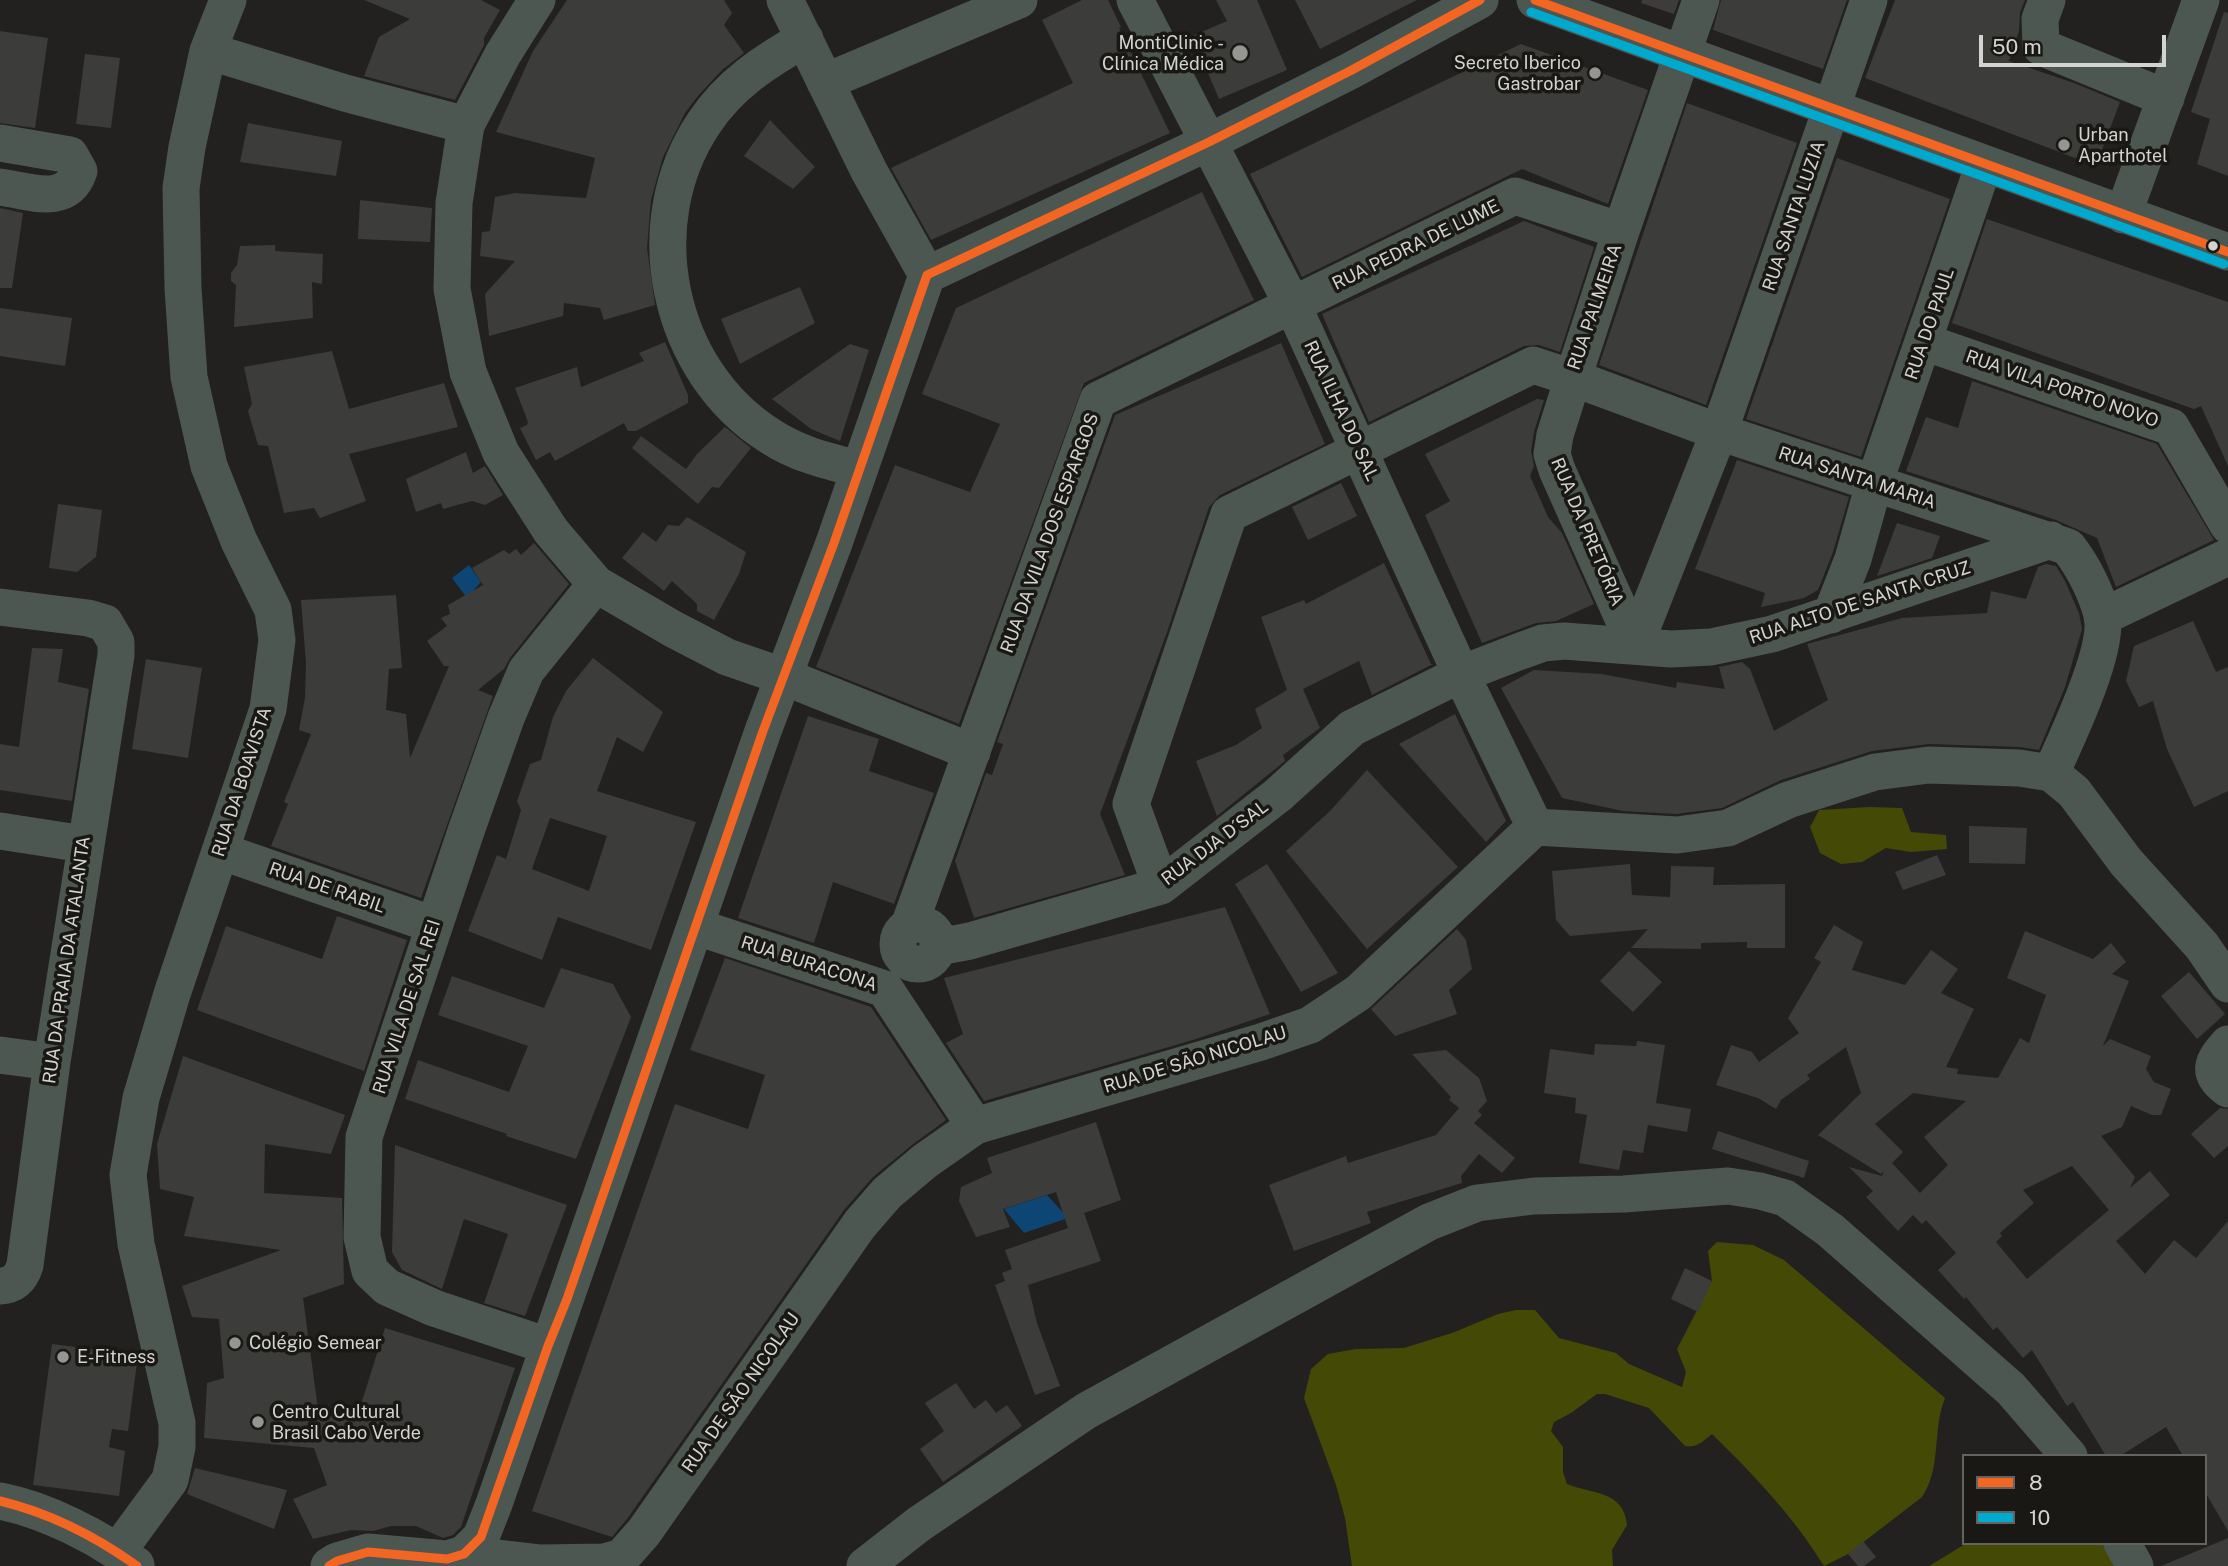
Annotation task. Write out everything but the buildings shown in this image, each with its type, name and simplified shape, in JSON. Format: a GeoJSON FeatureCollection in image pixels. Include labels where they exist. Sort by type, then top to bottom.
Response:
{"type":"FeatureCollection","features":[{"type":"Feature","properties":{"kind":"street","name":"RUA DA BOAVISTA"},"geometry":{"type":"LineString","coordinates":[[127,1559],[170,1480],[177,1447],[177,1423],[136,1244],[128,1175],[141,1098],[172,994],[268,709],[277,639],[273,610],[239,541],[209,466],[189,377],[183,288],[181,188],[208,51],[228,0]]}},
{"type":"Feature","properties":{"kind":"street"},"geometry":{"type":"LineString","coordinates":[[537,0],[503,54],[466,125],[454,203],[452,289],[468,372],[501,453],[551,531],[596,584],[727,657],[785,677],[972,752]]}},
{"type":"Feature","properties":{"kind":"street"},"geometry":{"type":"LineString","coordinates":[[785,0],[869,171],[927,275]]}},
{"type":"Feature","properties":{"kind":"street"},"geometry":{"type":"LineString","coordinates":[[825,82],[1019,0]]}},
{"type":"Feature","properties":{"kind":"street","name":"RUA ILHA DO SAL"},"geometry":{"type":"LineString","coordinates":[[1135,0],[1293,306],[1461,674],[1535,827]]}},
{"type":"Feature","properties":{"kind":"street"},"geometry":{"type":"LineString","coordinates":[[329,1566],[368,1552],[447,1559],[464,1554],[481,1537],[495,1504],[548,1346],[568,1299],[763,731],[785,677],[927,275],[1209,142],[1350,71],[1479,0]]}},
{"type":"Feature","properties":{"kind":"street"},"geometry":{"type":"LineString","coordinates":[[1535,0],[2228,252]]}},
{"type":"Feature","properties":{"kind":"street","name":"RUA PALMEIRA"},"geometry":{"type":"LineString","coordinates":[[1161,886],[1131,804],[1229,514],[1533,365],[1573,378],[1701,0]]}},
{"type":"Feature","properties":{"kind":"street","name":"RUA SANTA LUZIA"},"geometry":{"type":"LineString","coordinates":[[1635,645],[1719,432],[1870,0]]}},
{"type":"Feature","properties":{"kind":"street"},"geometry":{"type":"LineString","coordinates":[[2047,0],[2040,19],[2041,47],[2166,99]]}},
{"type":"Feature","properties":{"kind":"street"},"geometry":{"type":"LineString","coordinates":[[2123,215],[2201,0]]}},
{"type":"Feature","properties":{"kind":"street"},"geometry":{"type":"LineString","coordinates":[[805,40],[765,61],[731,89],[698,133],[683,163],[670,205],[667,249],[671,293],[685,335],[700,365],[734,408],[769,436],[808,456],[859,469]]}},
{"type":"Feature","properties":{"kind":"street"},"geometry":{"type":"LineString","coordinates":[[208,51],[345,93],[466,125]]}},
{"type":"Feature","properties":{"kind":"street"},"geometry":{"type":"LineString","coordinates":[[0,143],[70,155],[79,171],[75,182],[61,193],[0,187]]}},
{"type":"Feature","properties":{"kind":"street","name":"RUA DO PAUL"},"geometry":{"type":"LineString","coordinates":[[1831,615],[1853,559],[1874,484],[1984,164]]}},
{"type":"Feature","properties":{"kind":"street","name":"RUA PEDRA DE LUME"},"geometry":{"type":"LineString","coordinates":[[1293,306],[1515,196],[1621,231]]}},
{"type":"Feature","properties":{"kind":"street","name":"RUA DA VILA DOS ESPARGOS"},"geometry":{"type":"LineString","coordinates":[[885,989],[906,942],[1098,400],[1293,306]]}},
{"type":"Feature","properties":{"kind":"street","name":"RUA VILA PORTO NOVO"},"geometry":{"type":"LineString","coordinates":[[1924,342],[2171,427],[2228,525]]}},
{"type":"Feature","properties":{"kind":"street","name":"RUA SANTA MARIA"},"geometry":{"type":"LineString","coordinates":[[1573,378],[1719,432],[2068,547],[2081,563],[2102,617]]}},
{"type":"Feature","properties":{"kind":"street","name":"RUA DA PRETÓRIA"},"geometry":{"type":"LineString","coordinates":[[1573,378],[1555,435],[1552,454],[1635,645]]}},
{"type":"Feature","properties":{"kind":"street","name":"RUA ALTO DE SANTA CRUZ"},"geometry":{"type":"LineString","coordinates":[[1461,674],[1543,643],[1564,641],[1671,649],[1711,647],[1772,634],[2051,540]]}},
{"type":"Feature","properties":{"kind":"street"},"geometry":{"type":"LineString","coordinates":[[2051,774],[2098,657],[2102,617],[2228,557]]}},
{"type":"Feature","properties":{"kind":"street","name":"RUA VILA DE SAL REI"},"geometry":{"type":"LineString","coordinates":[[548,1346],[434,1308],[387,1287],[370,1271],[362,1237],[364,1137],[506,718],[526,671],[596,584]]}},
{"type":"Feature","properties":{"kind":"street","name":"RUA DA PRAIA DA ATALANTA"},"geometry":{"type":"LineString","coordinates":[[0,607],[88,618],[105,623],[116,642],[52,1062],[25,1265],[21,1276],[6,1285]]}},
{"type":"Feature","properties":{"kind":"street","name":"RUA DJA D´SAL"},"geometry":{"type":"LineString","coordinates":[[906,942],[915,964],[927,962],[938,947],[970,941],[1161,886],[1278,796],[1352,728],[1461,674]]}},
{"type":"Feature","properties":{"kind":"street"},"geometry":{"type":"LineString","coordinates":[[1535,827],[1677,835],[1728,828],[1788,800],[1875,772],[1929,765],[2019,768],[2051,774],[2074,792],[2126,862],[2202,946],[2228,984]]}},
{"type":"Feature","properties":{"kind":"street","name":"RUA DE SÃO NICOLAU"},"geometry":{"type":"LineString","coordinates":[[464,1554],[541,1563],[584,1563],[622,1557],[644,1532],[860,1224],[887,1193],[925,1161],[975,1126],[1261,1042],[1310,1024],[1357,993],[1535,827]]}},
{"type":"Feature","properties":{"kind":"street"},"geometry":{"type":"LineString","coordinates":[[0,831],[84,844]]}},
{"type":"Feature","properties":{"kind":"street","name":"RUA DE RABIL"},"geometry":{"type":"LineString","coordinates":[[220,851],[434,925]]}},
{"type":"Feature","properties":{"kind":"street","name":"RUA BURACONA"},"geometry":{"type":"LineString","coordinates":[[696,927],[885,989],[975,1126]]}},
{"type":"Feature","properties":{"kind":"street"},"geometry":{"type":"LineString","coordinates":[[2228,1044],[2216,1058],[2213,1072],[2216,1079],[2228,1089]]}},
{"type":"Feature","properties":{"kind":"street"},"geometry":{"type":"LineString","coordinates":[[0,1055],[52,1062]]}},
{"type":"Feature","properties":{"kind":"street"},"geometry":{"type":"LineString","coordinates":[[865,1566],[919,1524],[1086,1411],[1429,1222],[1477,1203],[1534,1196],[1624,1195],[1728,1186],[1785,1198],[1830,1230],[2011,1389],[2067,1454]]}},
{"type":"Feature","properties":{"kind":"street"},"geometry":{"type":"LineString","coordinates":[[0,1501],[22,1505],[47,1516],[127,1559]]}},
{"type":"Feature","properties":{"kind":"street"},"geometry":{"type":"LineString","coordinates":[[2123,1545],[2135,1566]]}},
{"type":"Feature","properties":{"kind":"shaded area"},"geometry":{"type":"Polygon","coordinates":[[[1902,808],[1911,832],[1946,835],[1947,849],[1911,852],[1886,848],[1862,862],[1841,864],[1820,853],[1810,827],[1819,810],[1902,808]]]}},
{"type":"Feature","properties":{"kind":"shaded area"},"geometry":{"type":"Polygon","coordinates":[[[1717,1242],[1753,1245],[1784,1260],[1945,1398],[1935,1461],[1922,1497],[1848,1554],[1824,1566],[1800,1530],[1772,1497],[1712,1434],[1697,1445],[1685,1446],[1649,1408],[1597,1394],[1554,1422],[1551,1431],[1563,1447],[1563,1472],[1567,1484],[1613,1499],[1625,1514],[1627,1525],[1612,1550],[1613,1566],[1352,1566],[1345,1518],[1336,1485],[1304,1398],[1311,1369],[1328,1354],[1356,1349],[1404,1348],[1452,1333],[1498,1314],[1535,1310],[1559,1338],[1616,1353],[1629,1364],[1682,1387],[1686,1372],[1677,1349],[1712,1281],[1708,1251],[1717,1242]]]}},
{"type":"Feature","properties":{"kind":"shaded area"},"geometry":{"type":"Polygon","coordinates":[[[1964,1545],[2109,1545],[2121,1566],[1929,1566],[1964,1545]]]}},
{"type":"Feature","properties":{"kind":"water"},"geometry":{"type":"Polygon","coordinates":[[[469,565],[481,582],[467,598],[452,578],[469,565]]]}},
{"type":"Feature","properties":{"kind":"water"},"geometry":{"type":"Polygon","coordinates":[[[1047,1195],[1068,1218],[1024,1233],[1004,1209],[1047,1195]]]}},
{"type":"Feature","properties":{"kind":"transit line","name":"8"},"geometry":{"type":"LineString","coordinates":[[329,1566],[368,1552],[447,1559],[464,1554],[481,1537],[567,1299],[763,731],[834,543],[927,275],[1209,142],[1350,71],[1480,0]]}},
{"type":"Feature","properties":{"kind":"transit line","name":"8"},"geometry":{"type":"LineString","coordinates":[[1535,0],[2228,252]]}},
{"type":"Feature","properties":{"kind":"transit line","name":"10"},"geometry":{"type":"LineString","coordinates":[[1531,12],[2224,264]]}},
{"type":"Feature","properties":{"kind":"transit line","name":"8"},"geometry":{"type":"LineString","coordinates":[[0,1501],[37,1512],[72,1527],[137,1566]]}},
{"type":"Feature","properties":{"kind":"place","name":"MontiClinic - Clínica Médica"},"geometry":{"type":"Point","coordinates":[1240,53]}},
{"type":"Feature","properties":{"kind":"place","name":"Secreto Iberico Gastrobar"},"geometry":{"type":"Point","coordinates":[1595,73]}},
{"type":"Feature","properties":{"kind":"place","name":"Urban Aparthotel"},"geometry":{"type":"Point","coordinates":[2064,145]}},
{"type":"Feature","properties":{"kind":"place","name":"Colégio Semear"},"geometry":{"type":"Point","coordinates":[235,1343]}},
{"type":"Feature","properties":{"kind":"place","name":"E-Fitness"},"geometry":{"type":"Point","coordinates":[63,1357]}},
{"type":"Feature","properties":{"kind":"place","name":"Centro Cultural Brasil Cabo Verde"},"geometry":{"type":"Point","coordinates":[258,1422]}}]}
